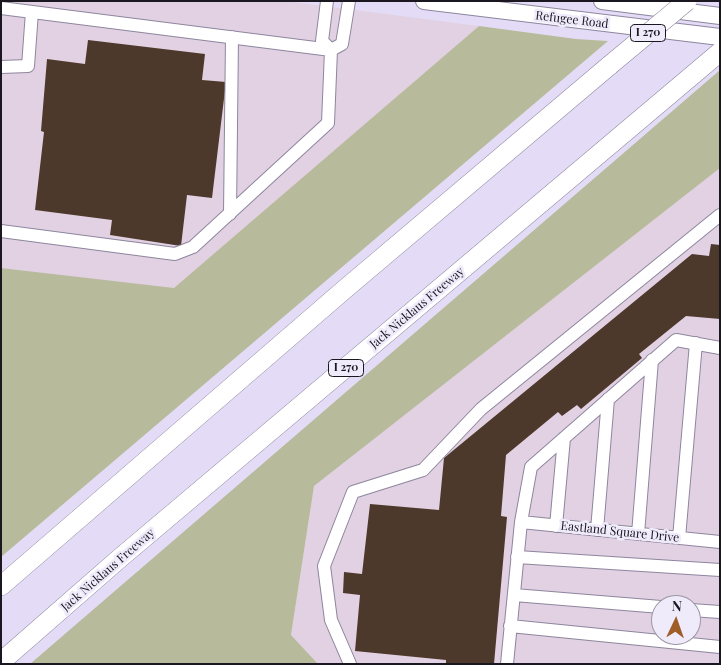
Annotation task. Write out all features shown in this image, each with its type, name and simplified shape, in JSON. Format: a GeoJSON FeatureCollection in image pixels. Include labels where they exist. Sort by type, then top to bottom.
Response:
{"type":"FeatureCollection","features":[{"type":"Feature","properties":{"kind":"highway","name":"I 270"},"geometry":{"type":"LineString","coordinates":[[1,586],[345,289],[687,1]]}},
{"type":"Feature","properties":{"kind":"highway","name":"Jack Nicklaus Freeway"},"geometry":{"type":"LineString","coordinates":[[1,662],[128,552],[720,52]]}},
{"type":"Feature","properties":{"kind":"main road","name":"Refugee Road"},"geometry":{"type":"LineString","coordinates":[[424,1],[720,38]]}},
{"type":"Feature","properties":{"kind":"main road","name":"Refugee Road"},"geometry":{"type":"LineString","coordinates":[[602,1],[720,16]]}},
{"type":"Feature","properties":{"kind":"street"},"geometry":{"type":"LineString","coordinates":[[1,231],[175,254],[193,248],[328,124],[332,50],[322,40],[327,1]]}},
{"type":"Feature","properties":{"kind":"street"},"geometry":{"type":"LineString","coordinates":[[1,8],[332,50],[342,44],[349,1]]}},
{"type":"Feature","properties":{"kind":"street"},"geometry":{"type":"LineString","coordinates":[[1,67],[28,66],[32,12]]}},
{"type":"Feature","properties":{"kind":"street"},"geometry":{"type":"LineString","coordinates":[[230,214],[232,37]]}},
{"type":"Feature","properties":{"kind":"street"},"geometry":{"type":"LineString","coordinates":[[350,664],[331,620],[324,566],[353,492],[423,470],[481,408],[720,215]]}},
{"type":"Feature","properties":{"kind":"street"},"geometry":{"type":"LineString","coordinates":[[507,664],[521,522],[531,467],[676,340],[720,348]]}},
{"type":"Feature","properties":{"kind":"street"},"geometry":{"type":"LineString","coordinates":[[679,538],[696,344]]}},
{"type":"Feature","properties":{"kind":"street"},"geometry":{"type":"LineString","coordinates":[[638,534],[652,360]]}},
{"type":"Feature","properties":{"kind":"street"},"geometry":{"type":"LineString","coordinates":[[597,530],[608,399]]}},
{"type":"Feature","properties":{"kind":"street"},"geometry":{"type":"LineString","coordinates":[[556,526],[564,438]]}},
{"type":"Feature","properties":{"kind":"street","name":"Eastland Square Drive"},"geometry":{"type":"LineString","coordinates":[[521,522],[679,538],[720,540]]}},
{"type":"Feature","properties":{"kind":"street"},"geometry":{"type":"LineString","coordinates":[[517,557],[720,570]]}},
{"type":"Feature","properties":{"kind":"street"},"geometry":{"type":"LineString","coordinates":[[514,595],[651,606]]}},
{"type":"Feature","properties":{"kind":"street"},"geometry":{"type":"LineString","coordinates":[[701,611],[720,612]]}},
{"type":"Feature","properties":{"kind":"street"},"geometry":{"type":"LineString","coordinates":[[510,626],[720,647]]}},
{"type":"Feature","properties":{"kind":"shaded area"},"geometry":{"type":"Polygon","coordinates":[[[1,1],[285,1],[479,26],[174,289],[1,268],[1,1]]]}},
{"type":"Feature","properties":{"kind":"shaded area"},"geometry":{"type":"Polygon","coordinates":[[[720,168],[720,664],[318,664],[291,635],[314,486],[720,168]]]}},
{"type":"Feature","properties":{"kind":"green space"},"geometry":{"type":"Polygon","coordinates":[[[479,26],[576,39],[608,41],[1,557],[1,268],[174,288],[479,26]]]}},
{"type":"Feature","properties":{"kind":"green space"},"geometry":{"type":"Polygon","coordinates":[[[720,70],[720,168],[314,486],[291,635],[318,664],[30,664],[720,70]]]}},
{"type":"Feature","properties":{"kind":"building"},"geometry":{"type":"Polygon","coordinates":[[[88,40],[205,54],[202,80],[226,82],[212,198],[187,195],[181,246],[110,235],[112,220],[35,210],[44,132],[41,131],[47,59],[85,64],[88,40]]]}},
{"type":"Feature","properties":{"kind":"building"},"geometry":{"type":"Polygon","coordinates":[[[711,244],[720,245],[720,319],[686,316],[639,354],[642,358],[581,409],[577,405],[562,416],[558,412],[506,455],[501,516],[507,517],[494,664],[446,664],[446,660],[355,651],[360,595],[343,593],[344,572],[362,574],[370,504],[439,510],[444,458],[692,254],[709,256],[711,244]]]}}]}
